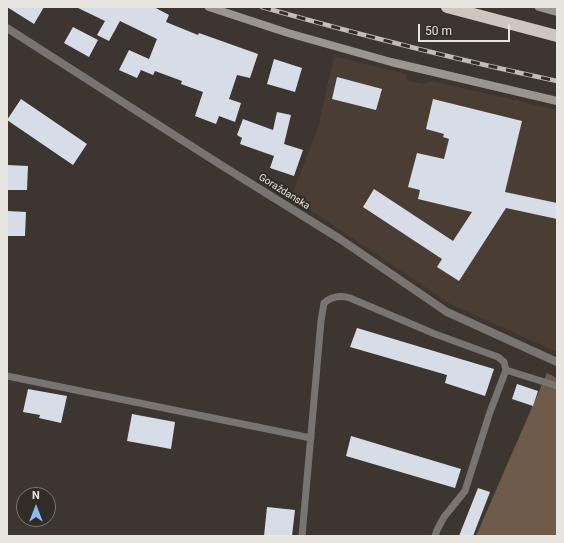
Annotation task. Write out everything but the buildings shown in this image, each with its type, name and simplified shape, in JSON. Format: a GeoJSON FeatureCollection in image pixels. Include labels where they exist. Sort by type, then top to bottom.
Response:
{"type":"FeatureCollection","features":[{"type":"Feature","properties":{"kind":"highway"},"geometry":{"type":"LineString","coordinates":[[447,7],[557,36]]}},
{"type":"Feature","properties":{"kind":"street"},"geometry":{"type":"LineString","coordinates":[[210,7],[288,33],[384,60],[557,100]]}},
{"type":"Feature","properties":{"kind":"street"},"geometry":{"type":"LineString","coordinates":[[539,7],[557,12]]}},
{"type":"Feature","properties":{"kind":"street","name":"Goraždanska"},"geometry":{"type":"LineString","coordinates":[[7,28],[220,165],[340,238],[447,312],[557,362]]}},
{"type":"Feature","properties":{"kind":"lane"},"geometry":{"type":"LineString","coordinates":[[302,536],[324,303],[329,299],[342,296],[435,334],[498,357],[504,362],[506,370],[490,412],[465,491],[444,517],[436,530],[435,536]]}},
{"type":"Feature","properties":{"kind":"lane"},"geometry":{"type":"LineString","coordinates":[[506,370],[557,386]]}},
{"type":"Feature","properties":{"kind":"lane"},"geometry":{"type":"LineString","coordinates":[[7,376],[311,438]]}},
{"type":"Feature","properties":{"kind":"shaded area"},"geometry":{"type":"Polygon","coordinates":[[[334,56],[405,74],[408,81],[424,84],[432,81],[557,110],[557,352],[450,304],[291,197],[318,128],[334,56]]]}},
{"type":"Feature","properties":{"kind":"shaded area"},"geometry":{"type":"Polygon","coordinates":[[[547,373],[557,378],[557,536],[476,536],[547,373]]]}},
{"type":"Feature","properties":{"kind":"railway"},"geometry":{"type":"LineString","coordinates":[[262,7],[409,47],[557,81]]}}]}
